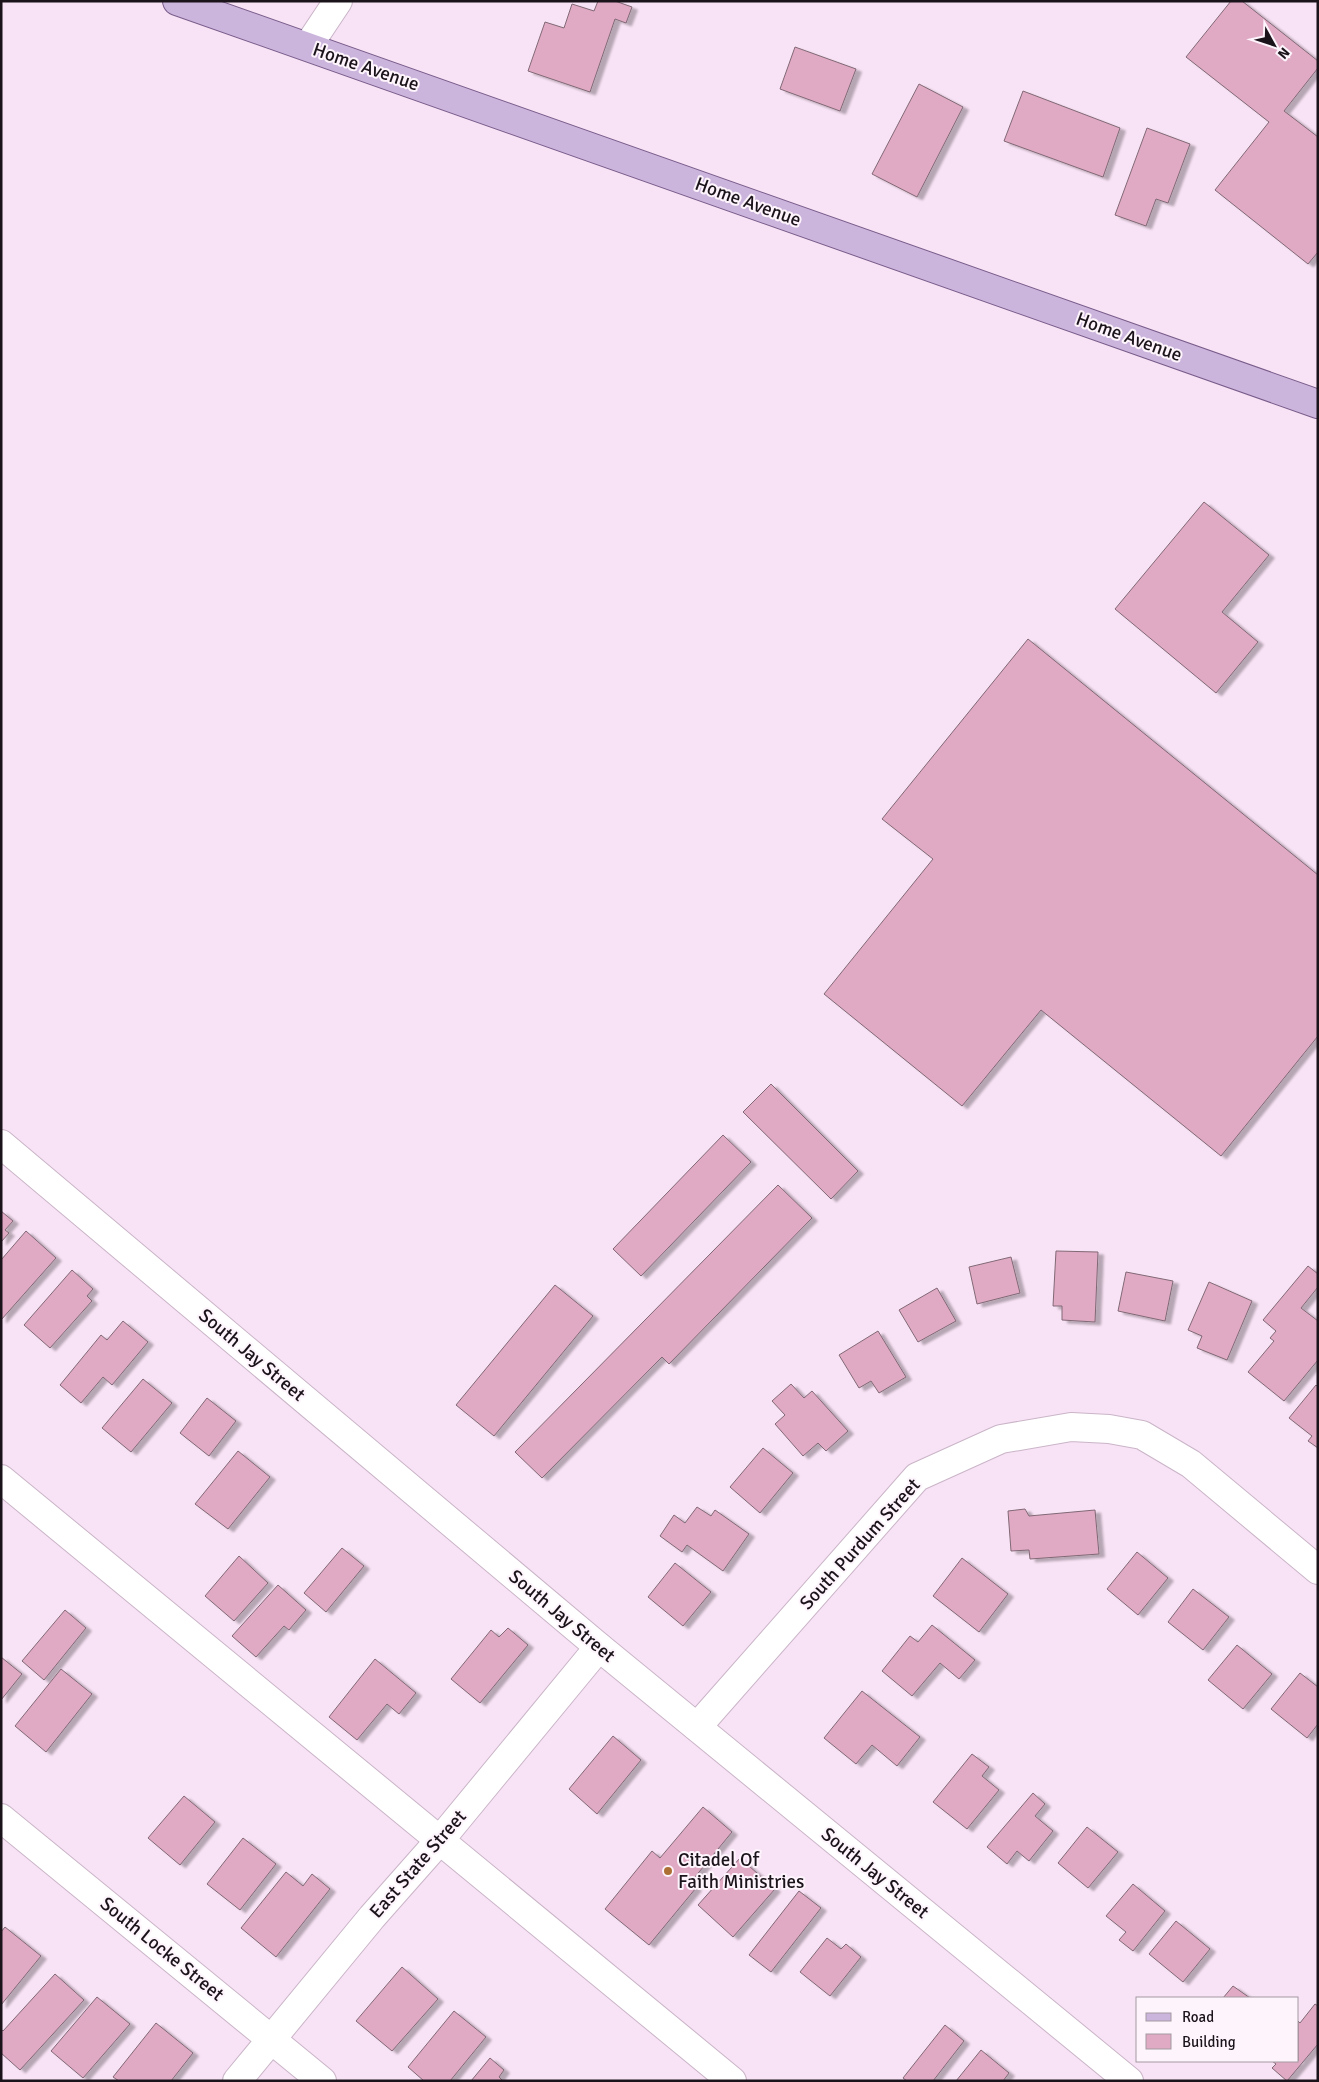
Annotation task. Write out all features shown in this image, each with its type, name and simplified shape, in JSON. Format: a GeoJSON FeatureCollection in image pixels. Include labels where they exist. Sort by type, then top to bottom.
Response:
{"type":"FeatureCollection","features":[{"type":"Feature","properties":{"kind":"main road","name":"Home Avenue"},"geometry":{"type":"LineString","coordinates":[[177,1],[1318,404]]}},
{"type":"Feature","properties":{"kind":"street"},"geometry":{"type":"LineString","coordinates":[[308,46],[338,1]]}},
{"type":"Feature","properties":{"kind":"street","name":"South Jay Street"},"geometry":{"type":"LineString","coordinates":[[1,1144],[599,1647],[1129,2081]]}},
{"type":"Feature","properties":{"kind":"street","name":"South Purdum Street"},"geometry":{"type":"LineString","coordinates":[[698,1727],[917,1477],[1001,1439],[1071,1427],[1109,1429],[1142,1435],[1191,1464],[1318,1570]]}},
{"type":"Feature","properties":{"kind":"street"},"geometry":{"type":"LineString","coordinates":[[1,1479],[732,2081]]}},
{"type":"Feature","properties":{"kind":"street","name":"East State Street"},"geometry":{"type":"LineString","coordinates":[[237,2081],[366,1925],[440,1840],[599,1647]]}},
{"type":"Feature","properties":{"kind":"street","name":"South Locke Street"},"geometry":{"type":"LineString","coordinates":[[1,1818],[322,2081]]}},
{"type":"Feature","properties":{"kind":"building"},"geometry":{"type":"Polygon","coordinates":[[[598,1],[615,1],[632,7],[626,23],[615,19],[590,92],[528,71],[545,22],[564,28],[572,4],[594,11],[598,1]]]}},
{"type":"Feature","properties":{"kind":"building"},"geometry":{"type":"Polygon","coordinates":[[[1231,1],[1242,1],[1318,61],[1318,68],[1284,111],[1318,137],[1318,252],[1308,264],[1215,190],[1269,122],[1186,57],[1231,1]]]}},
{"type":"Feature","properties":{"kind":"building"},"geometry":{"type":"Polygon","coordinates":[[[795,47],[856,69],[840,111],[780,89],[795,47]]]}},
{"type":"Feature","properties":{"kind":"building"},"geometry":{"type":"Polygon","coordinates":[[[919,84],[963,107],[917,197],[872,174],[919,84]]]}},
{"type":"Feature","properties":{"kind":"building"},"geometry":{"type":"Polygon","coordinates":[[[1023,91],[1120,128],[1103,177],[1004,141],[1023,91]]]}},
{"type":"Feature","properties":{"kind":"building"},"geometry":{"type":"Polygon","coordinates":[[[1147,128],[1190,144],[1168,203],[1156,199],[1146,226],[1115,215],[1147,128]]]}},
{"type":"Feature","properties":{"kind":"building"},"geometry":{"type":"Polygon","coordinates":[[[1204,502],[1269,555],[1222,612],[1258,642],[1216,693],[1115,609],[1204,502]]]}},
{"type":"Feature","properties":{"kind":"building"},"geometry":{"type":"Polygon","coordinates":[[[1028,639],[1318,875],[1318,1036],[1221,1156],[1041,1010],[962,1106],[824,994],[933,859],[882,819],[1028,639]]]}},
{"type":"Feature","properties":{"kind":"building"},"geometry":{"type":"Polygon","coordinates":[[[771,1084],[858,1171],[831,1199],[743,1112],[771,1084]]]}},
{"type":"Feature","properties":{"kind":"building"},"geometry":{"type":"Polygon","coordinates":[[[723,1135],[751,1162],[641,1276],[613,1249],[723,1135]]]}},
{"type":"Feature","properties":{"kind":"building"},"geometry":{"type":"Polygon","coordinates":[[[778,1185],[812,1218],[669,1364],[662,1357],[542,1478],[515,1452],[778,1185]]]}},
{"type":"Feature","properties":{"kind":"building"},"geometry":{"type":"Polygon","coordinates":[[[1,1211],[13,1221],[5,1230],[9,1233],[1,1242],[1,1211]]]}},
{"type":"Feature","properties":{"kind":"building"},"geometry":{"type":"Polygon","coordinates":[[[26,1231],[56,1258],[1,1320],[1,1260],[26,1231]]]}},
{"type":"Feature","properties":{"kind":"building"},"geometry":{"type":"Polygon","coordinates":[[[1056,1251],[1098,1252],[1095,1322],[1062,1320],[1062,1306],[1053,1306],[1056,1251]]]}},
{"type":"Feature","properties":{"kind":"building"},"geometry":{"type":"Polygon","coordinates":[[[1011,1257],[1020,1293],[977,1304],[969,1267],[1011,1257]]]}},
{"type":"Feature","properties":{"kind":"building"},"geometry":{"type":"Polygon","coordinates":[[[1308,1266],[1318,1274],[1318,1287],[1301,1308],[1318,1321],[1318,1360],[1284,1401],[1248,1372],[1274,1341],[1270,1338],[1276,1331],[1263,1320],[1308,1266]]]}},
{"type":"Feature","properties":{"kind":"building"},"geometry":{"type":"Polygon","coordinates":[[[72,1270],[93,1289],[87,1296],[92,1301],[50,1348],[24,1325],[72,1270]]]}},
{"type":"Feature","properties":{"kind":"building"},"geometry":{"type":"Polygon","coordinates":[[[1126,1272],[1173,1281],[1165,1321],[1118,1311],[1126,1272]]]}},
{"type":"Feature","properties":{"kind":"building"},"geometry":{"type":"Polygon","coordinates":[[[1209,1282],[1252,1301],[1227,1360],[1197,1348],[1202,1336],[1188,1330],[1209,1282]]]}},
{"type":"Feature","properties":{"kind":"building"},"geometry":{"type":"Polygon","coordinates":[[[555,1285],[593,1316],[494,1436],[456,1405],[555,1285]]]}},
{"type":"Feature","properties":{"kind":"building"},"geometry":{"type":"Polygon","coordinates":[[[937,1288],[956,1321],[918,1342],[899,1310],[937,1288]]]}},
{"type":"Feature","properties":{"kind":"building"},"geometry":{"type":"Polygon","coordinates":[[[123,1321],[148,1342],[112,1385],[103,1377],[81,1403],[60,1385],[101,1335],[107,1340],[123,1321]]]}},
{"type":"Feature","properties":{"kind":"building"},"geometry":{"type":"Polygon","coordinates":[[[878,1331],[906,1377],[879,1393],[871,1381],[859,1388],[839,1355],[878,1331]]]}},
{"type":"Feature","properties":{"kind":"building"},"geometry":{"type":"Polygon","coordinates":[[[143,1379],[172,1403],[131,1452],[102,1428],[143,1379]]]}},
{"type":"Feature","properties":{"kind":"building"},"geometry":{"type":"Polygon","coordinates":[[[791,1384],[804,1398],[812,1391],[848,1431],[826,1451],[818,1443],[803,1456],[775,1424],[785,1415],[772,1401],[791,1384]]]}},
{"type":"Feature","properties":{"kind":"building"},"geometry":{"type":"Polygon","coordinates":[[[1316,1385],[1318,1387],[1318,1448],[1308,1441],[1312,1436],[1289,1418],[1316,1385]]]}},
{"type":"Feature","properties":{"kind":"building"},"geometry":{"type":"Polygon","coordinates":[[[207,1398],[236,1421],[209,1456],[180,1433],[207,1398]]]}},
{"type":"Feature","properties":{"kind":"building"},"geometry":{"type":"Polygon","coordinates":[[[763,1448],[793,1473],[760,1513],[730,1487],[763,1448]]]}},
{"type":"Feature","properties":{"kind":"building"},"geometry":{"type":"Polygon","coordinates":[[[238,1451],[270,1477],[228,1529],[195,1504],[238,1451]]]}},
{"type":"Feature","properties":{"kind":"building"},"geometry":{"type":"Polygon","coordinates":[[[697,1507],[711,1516],[715,1510],[749,1534],[723,1571],[687,1545],[682,1552],[660,1536],[674,1515],[685,1523],[697,1507]]]}},
{"type":"Feature","properties":{"kind":"building"},"geometry":{"type":"Polygon","coordinates":[[[1025,1509],[1029,1516],[1095,1510],[1099,1554],[1030,1559],[1029,1550],[1011,1551],[1008,1511],[1025,1509]]]}},
{"type":"Feature","properties":{"kind":"building"},"geometry":{"type":"Polygon","coordinates":[[[342,1548],[364,1566],[326,1612],[304,1593],[342,1548]]]}},
{"type":"Feature","properties":{"kind":"building"},"geometry":{"type":"Polygon","coordinates":[[[1137,1552],[1168,1578],[1138,1615],[1107,1589],[1137,1552]]]}},
{"type":"Feature","properties":{"kind":"building"},"geometry":{"type":"Polygon","coordinates":[[[239,1556],[268,1583],[234,1621],[205,1596],[239,1556]]]}},
{"type":"Feature","properties":{"kind":"building"},"geometry":{"type":"Polygon","coordinates":[[[962,1558],[1008,1594],[979,1632],[933,1596],[962,1558]]]}},
{"type":"Feature","properties":{"kind":"building"},"geometry":{"type":"Polygon","coordinates":[[[675,1563],[711,1592],[683,1626],[648,1597],[675,1563]]]}},
{"type":"Feature","properties":{"kind":"building"},"geometry":{"type":"Polygon","coordinates":[[[278,1585],[306,1610],[289,1630],[284,1626],[256,1657],[232,1636],[278,1585]]]}},
{"type":"Feature","properties":{"kind":"building"},"geometry":{"type":"Polygon","coordinates":[[[1193,1589],[1229,1617],[1203,1650],[1168,1622],[1193,1589]]]}},
{"type":"Feature","properties":{"kind":"building"},"geometry":{"type":"Polygon","coordinates":[[[65,1610],[86,1628],[44,1680],[22,1661],[65,1610]]]}},
{"type":"Feature","properties":{"kind":"building"},"geometry":{"type":"Polygon","coordinates":[[[932,1625],[975,1660],[959,1679],[940,1663],[912,1696],[882,1671],[910,1636],[918,1642],[932,1625]]]}},
{"type":"Feature","properties":{"kind":"building"},"geometry":{"type":"Polygon","coordinates":[[[508,1628],[528,1645],[480,1703],[451,1679],[491,1630],[499,1637],[508,1628]]]}},
{"type":"Feature","properties":{"kind":"building"},"geometry":{"type":"Polygon","coordinates":[[[1237,1645],[1272,1674],[1243,1709],[1208,1680],[1237,1645]]]}},
{"type":"Feature","properties":{"kind":"building"},"geometry":{"type":"Polygon","coordinates":[[[1,1657],[22,1674],[1,1700],[1,1657]]]}},
{"type":"Feature","properties":{"kind":"building"},"geometry":{"type":"Polygon","coordinates":[[[375,1659],[416,1693],[399,1714],[387,1704],[357,1740],[329,1717],[375,1659]]]}},
{"type":"Feature","properties":{"kind":"building"},"geometry":{"type":"Polygon","coordinates":[[[61,1669],[92,1694],[46,1752],[15,1726],[61,1669]]]}},
{"type":"Feature","properties":{"kind":"building"},"geometry":{"type":"Polygon","coordinates":[[[1300,1673],[1318,1687],[1318,1724],[1307,1738],[1271,1709],[1300,1673]]]}},
{"type":"Feature","properties":{"kind":"building"},"geometry":{"type":"Polygon","coordinates":[[[862,1691],[920,1737],[897,1766],[872,1745],[856,1764],[824,1738],[862,1691]]]}},
{"type":"Feature","properties":{"kind":"building"},"geometry":{"type":"Polygon","coordinates":[[[613,1736],[641,1760],[597,1814],[569,1789],[613,1736]]]}},
{"type":"Feature","properties":{"kind":"building"},"geometry":{"type":"Polygon","coordinates":[[[972,1754],[989,1767],[982,1776],[999,1790],[967,1829],[933,1802],[972,1754]]]}},
{"type":"Feature","properties":{"kind":"building"},"geometry":{"type":"Polygon","coordinates":[[[1033,1793],[1045,1804],[1035,1816],[1053,1831],[1029,1861],[1017,1851],[1007,1864],[987,1847],[1033,1793]]]}},
{"type":"Feature","properties":{"kind":"building"},"geometry":{"type":"Polygon","coordinates":[[[184,1796],[215,1822],[180,1865],[148,1838],[184,1796]]]}},
{"type":"Feature","properties":{"kind":"building","name":"Citadel Of Faith Ministries"},"geometry":{"type":"Polygon","coordinates":[[[703,1807],[732,1832],[690,1883],[696,1888],[649,1945],[605,1909],[652,1851],[660,1858],[703,1807]]]}},
{"type":"Feature","properties":{"kind":"building"},"geometry":{"type":"Polygon","coordinates":[[[1087,1827],[1118,1852],[1088,1888],[1058,1863],[1087,1827]]]}},
{"type":"Feature","properties":{"kind":"building"},"geometry":{"type":"Polygon","coordinates":[[[243,1838],[276,1864],[240,1910],[207,1884],[243,1838]]]}},
{"type":"Feature","properties":{"kind":"building"},"geometry":{"type":"Polygon","coordinates":[[[740,1858],[775,1889],[733,1937],[698,1905],[740,1858]]]}},
{"type":"Feature","properties":{"kind":"building"},"geometry":{"type":"Polygon","coordinates":[[[286,1872],[303,1886],[312,1874],[330,1889],[276,1957],[241,1928],[286,1872]]]}},
{"type":"Feature","properties":{"kind":"building"},"geometry":{"type":"Polygon","coordinates":[[[1133,1884],[1165,1911],[1133,1951],[1119,1940],[1126,1932],[1106,1916],[1133,1884]]]}},
{"type":"Feature","properties":{"kind":"building"},"geometry":{"type":"Polygon","coordinates":[[[799,1891],[821,1908],[771,1972],[749,1955],[799,1891]]]}},
{"type":"Feature","properties":{"kind":"building"},"geometry":{"type":"Polygon","coordinates":[[[1176,1921],[1210,1949],[1183,1982],[1149,1954],[1176,1921]]]}},
{"type":"Feature","properties":{"kind":"building"},"geometry":{"type":"Polygon","coordinates":[[[5,1927],[41,1956],[1,2005],[1,1932],[5,1927]]]}},
{"type":"Feature","properties":{"kind":"building"},"geometry":{"type":"Polygon","coordinates":[[[827,1938],[841,1949],[846,1944],[861,1957],[830,1996],[800,1972],[827,1938]]]}},
{"type":"Feature","properties":{"kind":"building"},"geometry":{"type":"Polygon","coordinates":[[[402,1967],[438,1999],[392,2051],[356,2021],[402,1967]]]}},
{"type":"Feature","properties":{"kind":"building"},"geometry":{"type":"Polygon","coordinates":[[[55,1974],[84,2000],[20,2070],[1,2053],[1,2029],[3,2031],[55,1974]]]}},
{"type":"Feature","properties":{"kind":"building"},"geometry":{"type":"Polygon","coordinates":[[[1233,1986],[1249,1997],[1224,1997],[1233,1986]]]}},
{"type":"Feature","properties":{"kind":"building"},"geometry":{"type":"Polygon","coordinates":[[[97,1997],[130,2024],[83,2078],[51,2051],[97,1997]]]}},
{"type":"Feature","properties":{"kind":"building"},"geometry":{"type":"Polygon","coordinates":[[[1315,2004],[1318,2006],[1318,2044],[1287,2081],[1272,2068],[1276,2064],[1273,2062],[1299,2062],[1300,2023],[1315,2004]]]}},
{"type":"Feature","properties":{"kind":"building"},"geometry":{"type":"Polygon","coordinates":[[[454,2011],[486,2037],[450,2081],[424,2081],[408,2067],[454,2011]]]}},
{"type":"Feature","properties":{"kind":"building"},"geometry":{"type":"Polygon","coordinates":[[[156,2023],[193,2053],[171,2081],[119,2081],[113,2077],[156,2023]]]}},
{"type":"Feature","properties":{"kind":"building"},"geometry":{"type":"Polygon","coordinates":[[[945,2025],[964,2041],[933,2081],[907,2081],[903,2078],[945,2025]]]}},
{"type":"Feature","properties":{"kind":"building"},"geometry":{"type":"Polygon","coordinates":[[[981,2050],[1009,2073],[1003,2081],[956,2081],[981,2050]]]}},
{"type":"Feature","properties":{"kind":"building"},"geometry":{"type":"Polygon","coordinates":[[[490,2058],[504,2070],[499,2077],[503,2081],[471,2081],[490,2058]]]}},
{"type":"Feature","properties":{"kind":"place","name":"Citadel Of Faith Ministries"},"geometry":{"type":"Point","coordinates":[668,1871]}}]}
